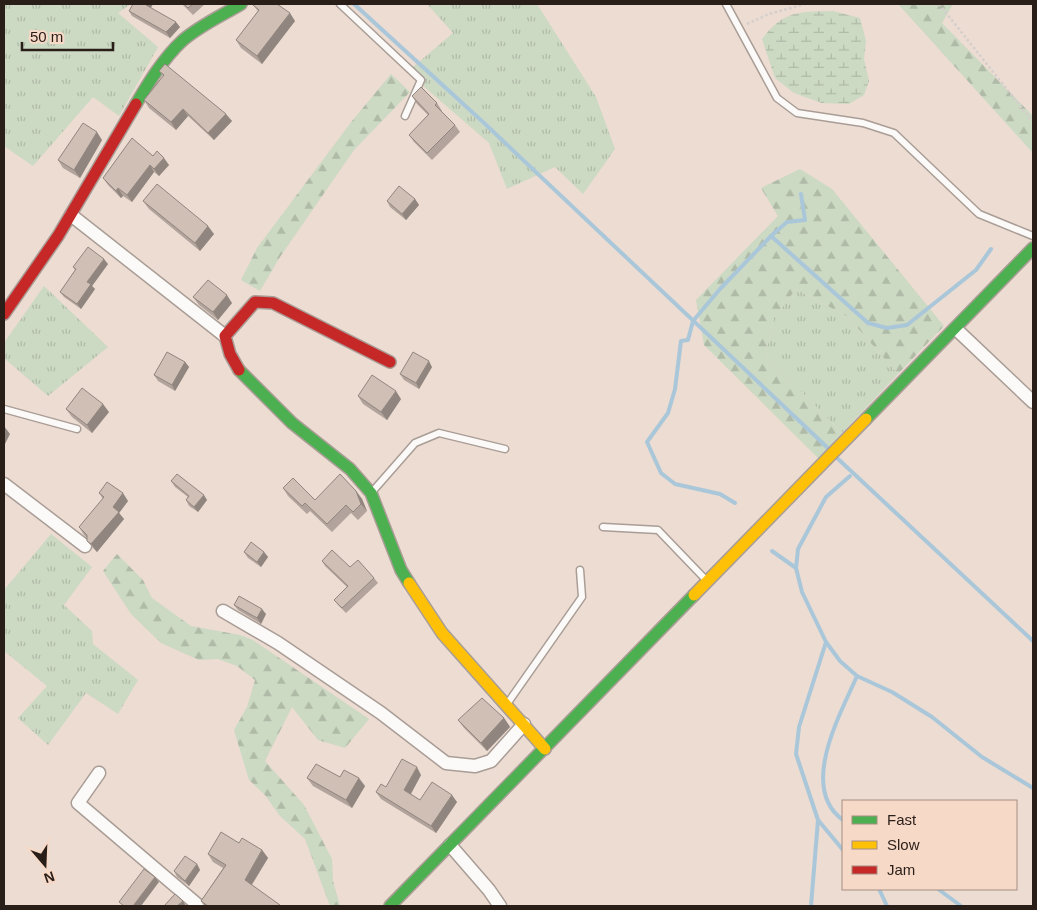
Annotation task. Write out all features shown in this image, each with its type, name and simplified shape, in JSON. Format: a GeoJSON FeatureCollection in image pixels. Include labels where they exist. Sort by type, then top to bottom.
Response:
{"type":"FeatureCollection","features":[{"type":"Feature","properties":{"kind":"street"},"geometry":{"type":"LineString","coordinates":[[4,314],[72,215],[149,82],[176,47],[192,34],[241,4]]}},
{"type":"Feature","properties":{"kind":"street"},"geometry":{"type":"LineString","coordinates":[[72,215],[225,336],[233,360],[252,386],[292,424],[350,469],[371,492],[401,570],[442,633],[545,748]]}},
{"type":"Feature","properties":{"kind":"street"},"geometry":{"type":"LineString","coordinates":[[390,906],[956,329],[1033,248]]}},
{"type":"Feature","properties":{"kind":"street"},"geometry":{"type":"LineString","coordinates":[[225,336],[255,302],[273,303],[390,362]]}},
{"type":"Feature","properties":{"kind":"street"},"geometry":{"type":"LineString","coordinates":[[956,329],[1033,402]]}},
{"type":"Feature","properties":{"kind":"street"},"geometry":{"type":"LineString","coordinates":[[4,484],[85,546]]}},
{"type":"Feature","properties":{"kind":"street"},"geometry":{"type":"LineString","coordinates":[[223,610],[278,644],[381,713],[446,762],[475,766],[491,761],[524,724]]}},
{"type":"Feature","properties":{"kind":"street"},"geometry":{"type":"LineString","coordinates":[[98,773],[78,803],[199,906]]}},
{"type":"Feature","properties":{"kind":"street"},"geometry":{"type":"LineString","coordinates":[[450,845],[489,890],[500,906]]}},
{"type":"Feature","properties":{"kind":"lane"},"geometry":{"type":"LineString","coordinates":[[340,4],[421,80],[405,116]]}},
{"type":"Feature","properties":{"kind":"lane"},"geometry":{"type":"LineString","coordinates":[[726,4],[776,98],[798,113],[863,123],[894,133],[979,214],[1033,236]]}},
{"type":"Feature","properties":{"kind":"lane"},"geometry":{"type":"LineString","coordinates":[[4,408],[77,429]]}},
{"type":"Feature","properties":{"kind":"lane"},"geometry":{"type":"LineString","coordinates":[[371,492],[415,443],[439,434],[504,449]]}},
{"type":"Feature","properties":{"kind":"lane"},"geometry":{"type":"LineString","coordinates":[[603,527],[658,530],[708,582]]}},
{"type":"Feature","properties":{"kind":"lane"},"geometry":{"type":"LineString","coordinates":[[506,705],[582,597],[580,570]]}},
{"type":"Feature","properties":{"kind":"path"},"geometry":{"type":"LineString","coordinates":[[739,28],[769,14],[805,4]]}},
{"type":"Feature","properties":{"kind":"path"},"geometry":{"type":"LineString","coordinates":[[939,4],[1033,122]]}},
{"type":"Feature","properties":{"kind":"green space"},"geometry":{"type":"Polygon","coordinates":[[[4,4],[131,4],[118,13],[158,47],[119,116],[93,97],[33,166],[4,146],[4,4]]]}},
{"type":"Feature","properties":{"kind":"green space"},"geometry":{"type":"Polygon","coordinates":[[[427,4],[537,4],[596,97],[615,149],[583,194],[555,167],[507,189],[489,143],[407,72],[453,33],[427,4]]]}},
{"type":"Feature","properties":{"kind":"green space"},"geometry":{"type":"Polygon","coordinates":[[[898,4],[953,4],[942,23],[1033,116],[1033,153],[898,4]]]}},
{"type":"Feature","properties":{"kind":"green space"},"geometry":{"type":"Polygon","coordinates":[[[833,11],[860,18],[866,41],[864,59],[869,81],[864,95],[849,104],[822,103],[794,93],[775,78],[762,39],[778,23],[793,14],[833,11]]]}},
{"type":"Feature","properties":{"kind":"green space"},"geometry":{"type":"Polygon","coordinates":[[[391,74],[410,92],[354,150],[280,257],[260,291],[241,280],[257,248],[352,121],[391,74]]]}},
{"type":"Feature","properties":{"kind":"green space"},"geometry":{"type":"Polygon","coordinates":[[[800,169],[832,189],[944,326],[898,374],[848,317],[796,289],[774,318],[765,355],[842,433],[819,459],[704,345],[696,300],[778,216],[761,188],[800,169]]]}},
{"type":"Feature","properties":{"kind":"green space"},"geometry":{"type":"Polygon","coordinates":[[[44,286],[108,347],[48,396],[4,358],[4,343],[44,286]]]}},
{"type":"Feature","properties":{"kind":"green space"},"geometry":{"type":"Polygon","coordinates":[[[796,289],[848,317],[898,374],[842,433],[765,355],[774,318],[796,289]]]}},
{"type":"Feature","properties":{"kind":"green space"},"geometry":{"type":"Polygon","coordinates":[[[51,534],[92,567],[64,605],[92,631],[93,644],[138,680],[118,714],[86,693],[48,745],[18,718],[47,686],[4,651],[4,590],[51,534]]]}},
{"type":"Feature","properties":{"kind":"green space"},"geometry":{"type":"Polygon","coordinates":[[[117,554],[143,580],[152,598],[191,626],[240,635],[253,640],[369,719],[345,748],[318,740],[292,707],[265,761],[304,805],[332,859],[333,881],[340,906],[330,906],[305,839],[279,815],[265,795],[249,780],[234,730],[247,707],[255,680],[237,666],[218,659],[199,660],[161,643],[131,614],[103,571],[117,554]]]}},
{"type":"Feature","properties":{"kind":"building"},"geometry":{"type":"Polygon","coordinates":[[[133,4],[146,4],[176,22],[166,32],[129,11],[133,4]]]}},
{"type":"Feature","properties":{"kind":"building"},"geometry":{"type":"Polygon","coordinates":[[[184,4],[193,4],[188,8],[184,4]]]}},
{"type":"Feature","properties":{"kind":"building"},"geometry":{"type":"Polygon","coordinates":[[[254,4],[277,4],[290,13],[257,56],[236,40],[259,10],[254,4]]]}},
{"type":"Feature","properties":{"kind":"building"},"geometry":{"type":"Polygon","coordinates":[[[165,64],[226,114],[208,133],[183,109],[171,122],[144,100],[164,75],[159,71],[165,64]]]}},
{"type":"Feature","properties":{"kind":"building"},"geometry":{"type":"Polygon","coordinates":[[[421,87],[437,103],[435,105],[455,125],[427,153],[409,135],[429,114],[412,96],[421,87]]]}},
{"type":"Feature","properties":{"kind":"building"},"geometry":{"type":"Polygon","coordinates":[[[83,123],[97,132],[74,170],[58,160],[83,123]]]}},
{"type":"Feature","properties":{"kind":"building"},"geometry":{"type":"Polygon","coordinates":[[[132,138],[153,156],[157,151],[164,158],[154,169],[150,165],[127,195],[118,188],[116,191],[103,178],[132,138]]]}},
{"type":"Feature","properties":{"kind":"building"},"geometry":{"type":"Polygon","coordinates":[[[157,184],[208,226],[195,243],[143,201],[157,184]]]}},
{"type":"Feature","properties":{"kind":"building"},"geometry":{"type":"Polygon","coordinates":[[[399,186],[415,199],[402,214],[387,201],[399,186]]]}},
{"type":"Feature","properties":{"kind":"building"},"geometry":{"type":"Polygon","coordinates":[[[88,247],[104,259],[87,282],[91,284],[77,304],[60,292],[76,269],[73,267],[88,247]]]}},
{"type":"Feature","properties":{"kind":"building"},"geometry":{"type":"Polygon","coordinates":[[[208,280],[227,295],[213,312],[193,297],[208,280]]]}},
{"type":"Feature","properties":{"kind":"building"},"geometry":{"type":"Polygon","coordinates":[[[167,352],[185,362],[172,385],[154,375],[167,352]]]}},
{"type":"Feature","properties":{"kind":"building"},"geometry":{"type":"Polygon","coordinates":[[[413,352],[429,361],[416,383],[400,374],[413,352]]]}},
{"type":"Feature","properties":{"kind":"building"},"geometry":{"type":"Polygon","coordinates":[[[372,375],[396,391],[381,412],[358,396],[372,375]]]}},
{"type":"Feature","properties":{"kind":"building"},"geometry":{"type":"Polygon","coordinates":[[[82,388],[103,404],[87,425],[66,409],[82,388]]]}},
{"type":"Feature","properties":{"kind":"building"},"geometry":{"type":"Polygon","coordinates":[[[177,474],[204,495],[194,507],[186,500],[189,496],[171,481],[177,474]]]}},
{"type":"Feature","properties":{"kind":"building"},"geometry":{"type":"Polygon","coordinates":[[[340,474],[356,491],[361,504],[353,512],[346,505],[327,524],[305,503],[302,506],[283,488],[293,478],[315,500],[340,474]]]}},
{"type":"Feature","properties":{"kind":"building"},"geometry":{"type":"Polygon","coordinates":[[[107,482],[123,493],[113,507],[119,512],[91,544],[87,541],[87,535],[79,527],[104,497],[99,493],[107,482]]]}},
{"type":"Feature","properties":{"kind":"building"},"geometry":{"type":"Polygon","coordinates":[[[251,542],[264,552],[257,562],[244,552],[251,542]]]}},
{"type":"Feature","properties":{"kind":"building"},"geometry":{"type":"Polygon","coordinates":[[[332,550],[350,567],[358,560],[374,578],[342,608],[334,600],[348,586],[322,561],[332,550]]]}},
{"type":"Feature","properties":{"kind":"building"},"geometry":{"type":"Polygon","coordinates":[[[239,596],[262,609],[257,618],[234,605],[239,596]]]}},
{"type":"Feature","properties":{"kind":"building"},"geometry":{"type":"Polygon","coordinates":[[[482,698],[504,718],[481,743],[458,720],[482,698]]]}},
{"type":"Feature","properties":{"kind":"building"},"geometry":{"type":"Polygon","coordinates":[[[402,759],[417,767],[404,790],[420,800],[432,782],[452,795],[431,826],[376,792],[381,784],[386,787],[402,759]]]}},
{"type":"Feature","properties":{"kind":"building"},"geometry":{"type":"Polygon","coordinates":[[[316,764],[340,777],[344,770],[359,778],[346,800],[307,778],[316,764]]]}},
{"type":"Feature","properties":{"kind":"building"},"geometry":{"type":"Polygon","coordinates":[[[221,832],[239,843],[242,838],[262,850],[245,880],[280,906],[208,906],[201,901],[226,865],[208,854],[221,832]]]}},
{"type":"Feature","properties":{"kind":"building"},"geometry":{"type":"Polygon","coordinates":[[[185,856],[197,864],[185,881],[174,871],[185,856]]]}},
{"type":"Feature","properties":{"kind":"building"},"geometry":{"type":"Polygon","coordinates":[[[144,869],[155,877],[133,906],[124,906],[119,902],[144,869]]]}},
{"type":"Feature","properties":{"kind":"building"},"geometry":{"type":"Polygon","coordinates":[[[175,894],[183,901],[177,906],[164,906],[175,894]]]}},
{"type":"Feature","properties":{"kind":"waterway"},"geometry":{"type":"LineString","coordinates":[[354,4],[483,122],[830,450]]}},
{"type":"Feature","properties":{"kind":"waterway"},"geometry":{"type":"LineString","coordinates":[[735,503],[720,494],[675,484],[661,473],[647,442],[668,413],[675,389],[681,341],[688,340],[693,321],[720,289],[771,236],[787,222],[805,220],[801,194]]}},
{"type":"Feature","properties":{"kind":"waterway"},"geometry":{"type":"LineString","coordinates":[[771,236],[868,323],[887,328],[907,325],[976,270],[991,249]]}},
{"type":"Feature","properties":{"kind":"waterway"},"geometry":{"type":"LineString","coordinates":[[836,457],[1033,641]]}},
{"type":"Feature","properties":{"kind":"waterway"},"geometry":{"type":"LineString","coordinates":[[850,476],[826,497],[798,549],[796,568],[802,592],[826,642],[840,661],[857,676],[892,692],[932,717],[982,757],[1033,788]]}},
{"type":"Feature","properties":{"kind":"waterway"},"geometry":{"type":"LineString","coordinates":[[772,551],[796,568]]}},
{"type":"Feature","properties":{"kind":"waterway"},"geometry":{"type":"LineString","coordinates":[[826,642],[799,727],[796,754],[818,820],[842,849]]}},
{"type":"Feature","properties":{"kind":"waterway"},"geometry":{"type":"LineString","coordinates":[[842,819],[830,806],[824,789],[823,770],[834,729],[857,676]]}},
{"type":"Feature","properties":{"kind":"waterway"},"geometry":{"type":"LineString","coordinates":[[811,906],[818,820]]}},
{"type":"Feature","properties":{"kind":"waterway"},"geometry":{"type":"LineString","coordinates":[[879,890],[887,906]]}},
{"type":"Feature","properties":{"kind":"waterway"},"geometry":{"type":"LineString","coordinates":[[939,890],[961,906]]}},
{"type":"Feature","properties":{"kind":"traffic: fast"},"geometry":{"type":"LineString","coordinates":[[136,104],[151,79],[182,41],[203,26],[241,4]]}},
{"type":"Feature","properties":{"kind":"traffic: fast"},"geometry":{"type":"LineString","coordinates":[[866,419],[1033,248]]}},
{"type":"Feature","properties":{"kind":"traffic: fast"},"geometry":{"type":"LineString","coordinates":[[239,370],[292,423],[350,469],[371,493],[401,570],[409,583]]}},
{"type":"Feature","properties":{"kind":"traffic: fast"},"geometry":{"type":"LineString","coordinates":[[390,906],[694,595]]}},
{"type":"Feature","properties":{"kind":"traffic: slow"},"geometry":{"type":"LineString","coordinates":[[694,595],[866,419]]}},
{"type":"Feature","properties":{"kind":"traffic: slow"},"geometry":{"type":"LineString","coordinates":[[409,583],[442,633],[545,749]]}},
{"type":"Feature","properties":{"kind":"traffic: jam"},"geometry":{"type":"LineString","coordinates":[[4,314],[58,236],[136,104]]}},
{"type":"Feature","properties":{"kind":"traffic: jam"},"geometry":{"type":"LineString","coordinates":[[239,370],[230,354],[225,336],[255,302],[273,303],[390,362]]}}]}
